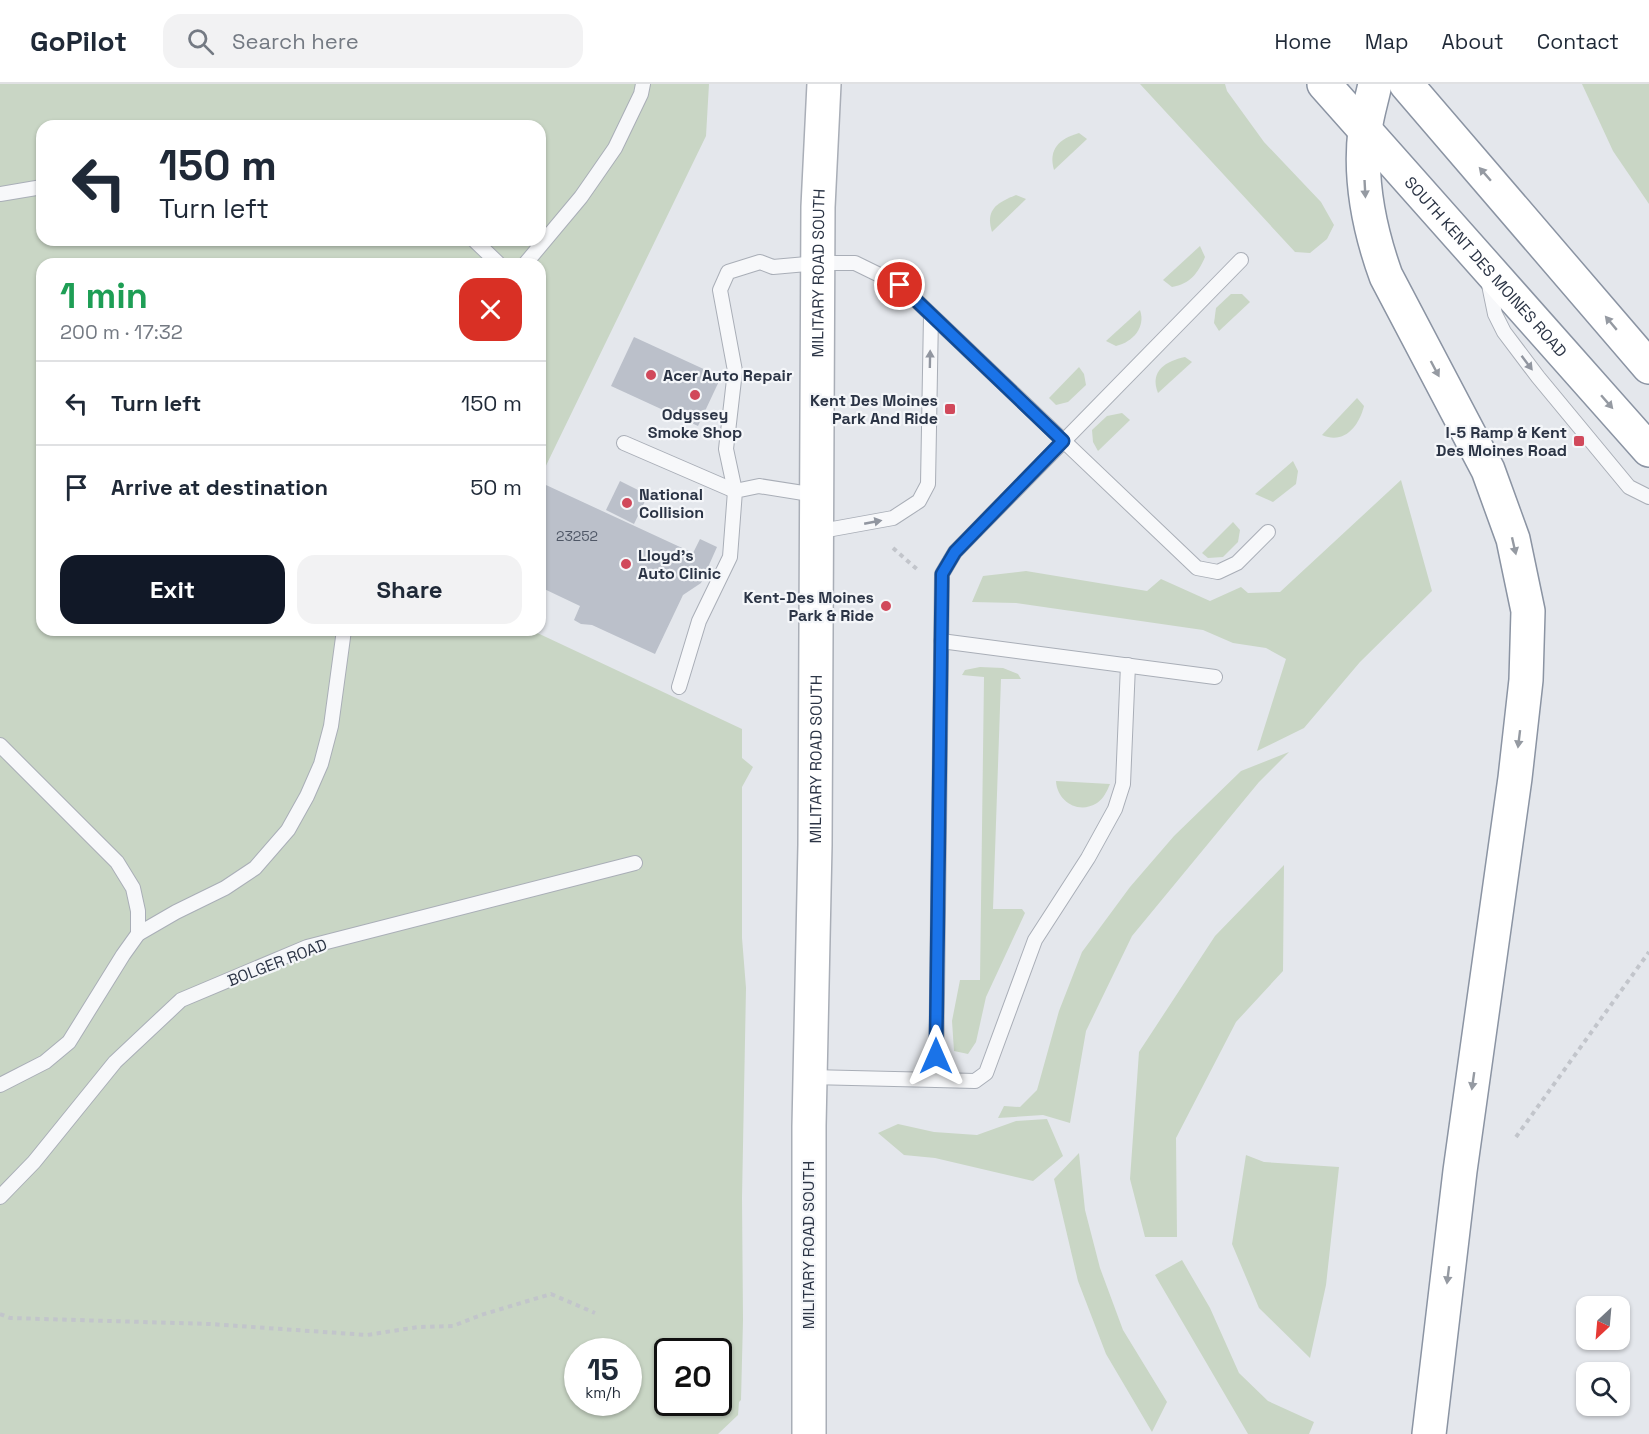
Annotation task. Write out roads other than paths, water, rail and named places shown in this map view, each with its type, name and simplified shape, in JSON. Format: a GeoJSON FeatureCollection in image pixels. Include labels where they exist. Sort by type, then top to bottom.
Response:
{"type":"FeatureCollection","features":[{"type":"Feature","properties":{"kind":"main road","name":"MILITARY ROAD SOUTH"},"geometry":{"type":"LineString","coordinates":[[809,1434],[818,207],[824,84]]}},
{"type":"Feature","properties":{"kind":"main road","name":"SOUTH KENT DES MOINES ROAD"},"geometry":{"type":"LineString","coordinates":[[1324,84],[1649,450]]}},
{"type":"Feature","properties":{"kind":"main road"},"geometry":{"type":"LineString","coordinates":[[1375,84],[1365,130],[1364,194],[1375,244],[1386,276],[1488,470],[1513,539],[1528,611],[1526,680],[1515,778],[1460,1171],[1429,1434]]}},
{"type":"Feature","properties":{"kind":"main road"},"geometry":{"type":"LineString","coordinates":[[1406,84],[1649,367]]}},
{"type":"Feature","properties":{"kind":"main road"},"geometry":{"type":"LineString","coordinates":[[1441,84],[1445,128]]}},
{"type":"Feature","properties":{"kind":"lane"},"geometry":{"type":"LineString","coordinates":[[546,239],[581,197],[615,148],[643,84]]}},
{"type":"Feature","properties":{"kind":"lane"},"geometry":{"type":"LineString","coordinates":[[0,194],[36,187]]}},
{"type":"Feature","properties":{"kind":"lane"},"geometry":{"type":"LineString","coordinates":[[480,246],[493,258]]}},
{"type":"Feature","properties":{"kind":"lane"},"geometry":{"type":"LineString","coordinates":[[530,258],[540,246]]}},
{"type":"Feature","properties":{"kind":"lane"},"geometry":{"type":"LineString","coordinates":[[936,1080],[942,574],[955,552],[1241,260]]}},
{"type":"Feature","properties":{"kind":"lane"},"geometry":{"type":"LineString","coordinates":[[679,687],[699,621],[730,558],[735,491],[726,449],[735,370],[720,290],[728,272],[760,262],[773,267],[818,263],[855,263],[900,285],[1197,568],[1218,572],[1237,563],[1268,532]]}},
{"type":"Feature","properties":{"kind":"lane"},"geometry":{"type":"LineString","coordinates":[[1485,264],[1495,314],[1504,332],[1629,487],[1649,497]]}},
{"type":"Feature","properties":{"kind":"lane"},"geometry":{"type":"LineString","coordinates":[[816,532],[893,519],[919,501],[928,484],[931,315]]}},
{"type":"Feature","properties":{"kind":"lane"},"geometry":{"type":"LineString","coordinates":[[624,443],[735,491],[759,486],[816,495]]}},
{"type":"Feature","properties":{"kind":"lane"},"geometry":{"type":"LineString","coordinates":[[0,1085],[45,1062],[69,1042],[138,934],[225,888],[255,868],[288,830],[308,796],[321,764],[331,726],[343,636]]}},
{"type":"Feature","properties":{"kind":"lane"},"geometry":{"type":"LineString","coordinates":[[941,641],[1215,677]]}},
{"type":"Feature","properties":{"kind":"lane"},"geometry":{"type":"LineString","coordinates":[[810,1077],[975,1081],[986,1073],[1035,940],[1088,858],[1115,809],[1123,784],[1128,665]]}},
{"type":"Feature","properties":{"kind":"lane"},"geometry":{"type":"LineString","coordinates":[[0,745],[117,862],[133,888],[138,911],[138,934]]}},
{"type":"Feature","properties":{"kind":"lane","name":"BOLGER ROAD"},"geometry":{"type":"LineString","coordinates":[[0,1197],[34,1162],[115,1062],[181,999],[307,947],[635,863]]}},
{"type":"Feature","properties":{"kind":"place","name":"Acer Auto Repair"},"geometry":{"type":"Point","coordinates":[651,375]}},
{"type":"Feature","properties":{"kind":"place","name":"Odyssey Smoke Shop"},"geometry":{"type":"Point","coordinates":[695,395]}},
{"type":"Feature","properties":{"kind":"place","name":"Kent Des Moines Park And Ride"},"geometry":{"type":"Point","coordinates":[950,409]}},
{"type":"Feature","properties":{"kind":"place","name":"I-5 Ramp & Kent Des Moines Road"},"geometry":{"type":"Point","coordinates":[1579,441]}},
{"type":"Feature","properties":{"kind":"place","name":"National Collision"},"geometry":{"type":"Point","coordinates":[627,503]}},
{"type":"Feature","properties":{"kind":"place","name":"Lloyd's Auto Clinic"},"geometry":{"type":"Point","coordinates":[626,564]}},
{"type":"Feature","properties":{"kind":"place","name":"Kent-Des Moines Park & Ride"},"geometry":{"type":"Point","coordinates":[886,606]}}]}
